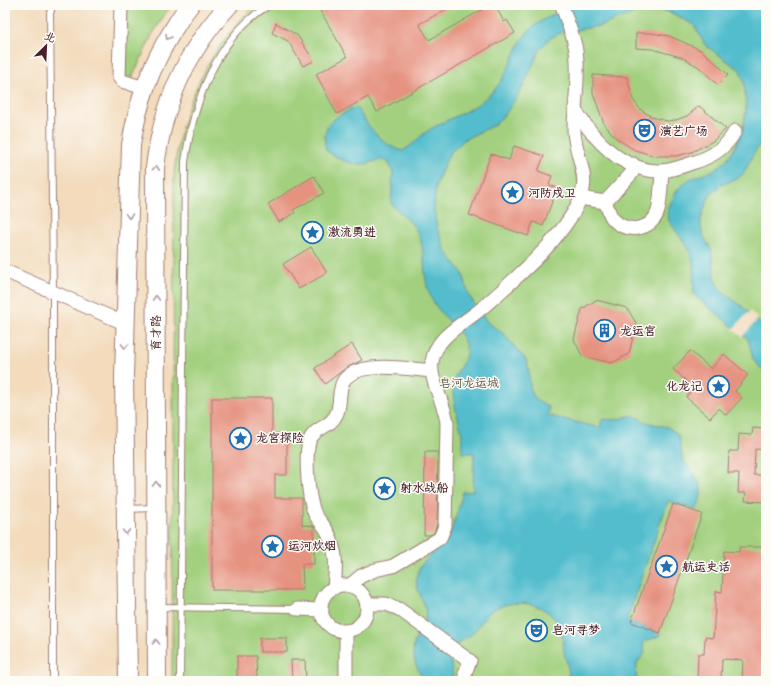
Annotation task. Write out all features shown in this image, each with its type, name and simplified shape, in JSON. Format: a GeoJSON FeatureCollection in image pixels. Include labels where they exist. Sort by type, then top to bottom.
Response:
{"type":"FeatureCollection","features":[{"type":"Feature","properties":{"kind":"street"},"geometry":{"type":"LineString","coordinates":[[121,5],[120,77],[122,81],[144,88]]}},
{"type":"Feature","properties":{"kind":"street"},"geometry":{"type":"LineString","coordinates":[[128,681],[126,324],[131,145],[136,117],[148,76],[165,42],[190,5]]}},
{"type":"Feature","properties":{"kind":"street","name":"育才路"},"geometry":{"type":"LineString","coordinates":[[157,681],[155,168],[165,112],[190,57],[211,24],[230,5]]}},
{"type":"Feature","properties":{"kind":"street"},"geometry":{"type":"LineString","coordinates":[[349,586],[362,594],[366,604],[366,616],[357,628],[346,631],[334,629],[328,625],[324,619],[322,610],[324,598],[334,588],[349,586],[361,576],[374,570],[393,566],[408,559],[432,543],[443,532],[445,526],[447,423],[446,410],[436,389],[432,371],[432,361],[436,350],[446,335],[482,309],[551,245],[576,207],[584,190],[584,177],[575,138],[576,50],[562,5]]}},
{"type":"Feature","properties":{"kind":"street"},"geometry":{"type":"LineString","coordinates":[[575,110],[588,130],[603,146],[617,157],[650,170],[662,171],[700,161],[717,152],[730,140],[735,131]]}},
{"type":"Feature","properties":{"kind":"street"},"geometry":{"type":"LineString","coordinates":[[605,202],[632,173],[633,164]]}},
{"type":"Feature","properties":{"kind":"street"},"geometry":{"type":"LineString","coordinates":[[605,202],[612,218],[619,225],[629,229],[645,227],[653,221],[658,211],[662,171]]}},
{"type":"Feature","properties":{"kind":"street"},"geometry":{"type":"LineString","coordinates":[[580,198],[605,202]]}},
{"type":"Feature","properties":{"kind":"street"},"geometry":{"type":"LineString","coordinates":[[5,271],[126,324]]}},
{"type":"Feature","properties":{"kind":"street"},"geometry":{"type":"LineString","coordinates":[[334,588],[336,566],[335,553],[328,532],[314,512],[309,489],[309,443],[314,432],[332,422],[337,413],[340,388],[345,379],[356,372],[368,367],[432,371]]}},
{"type":"Feature","properties":{"kind":"street"},"geometry":{"type":"LineString","coordinates":[[366,604],[386,604],[399,609],[470,661],[465,673],[466,681]]}},
{"type":"Feature","properties":{"kind":"street"},"geometry":{"type":"LineString","coordinates":[[297,609],[322,610]]}},
{"type":"Feature","properties":{"kind":"street"},"geometry":{"type":"LineString","coordinates":[[346,631],[346,681]]}},
{"type":"Feature","properties":{"kind":"lane"},"geometry":{"type":"LineString","coordinates":[[53,5],[50,13],[53,291],[54,681]]}},
{"type":"Feature","properties":{"kind":"lane"},"geometry":{"type":"LineString","coordinates":[[180,681],[184,180],[188,136],[200,98],[226,47],[246,23],[269,5]]}},
{"type":"Feature","properties":{"kind":"lane"},"geometry":{"type":"LineString","coordinates":[[126,509],[156,508]]}},
{"type":"Feature","properties":{"kind":"lane"},"geometry":{"type":"LineString","coordinates":[[156,606],[297,609]]}},
{"type":"Feature","properties":{"kind":"green space"},"geometry":{"type":"Polygon","coordinates":[[[127,5],[171,5],[152,35],[132,78],[125,76],[127,5]]]}},
{"type":"Feature","properties":{"kind":"green space","name":"皂河龙运城"},"geometry":{"type":"Polygon","coordinates":[[[256,5],[766,5],[766,681],[172,681],[174,173],[177,149],[183,126],[199,81],[224,41],[239,22],[256,5]]]}},
{"type":"Feature","properties":{"kind":"water"},"geometry":{"type":"Polygon","coordinates":[[[573,5],[766,5],[766,136],[754,153],[744,173],[737,179],[720,185],[709,197],[701,219],[701,228],[711,249],[716,283],[723,292],[743,307],[764,327],[766,374],[753,359],[748,339],[694,295],[693,260],[689,249],[669,221],[668,209],[676,192],[683,184],[690,179],[712,171],[725,162],[734,149],[743,129],[746,111],[744,81],[740,70],[705,45],[694,25],[672,13],[657,9],[637,12],[600,26],[560,33],[550,38],[540,49],[523,87],[509,109],[496,124],[465,139],[449,154],[436,184],[434,208],[437,228],[446,251],[463,274],[469,296],[488,323],[503,333],[526,360],[532,393],[535,399],[549,407],[547,415],[600,428],[602,419],[615,420],[633,415],[646,422],[667,427],[675,432],[679,437],[683,460],[697,478],[701,487],[701,495],[697,510],[668,501],[627,619],[660,633],[659,636],[646,641],[643,644],[645,653],[637,663],[636,681],[569,681],[562,633],[556,621],[542,608],[523,603],[513,603],[491,611],[472,634],[454,647],[451,653],[453,673],[452,681],[425,681],[418,670],[413,654],[413,648],[424,623],[426,613],[417,586],[417,575],[422,565],[442,545],[448,535],[454,523],[463,492],[473,491],[474,453],[462,453],[462,435],[453,394],[454,380],[466,355],[466,347],[461,335],[434,303],[430,295],[427,287],[422,246],[418,232],[415,227],[391,203],[393,173],[388,161],[380,160],[366,164],[355,164],[344,161],[326,150],[325,134],[331,122],[342,114],[356,107],[375,134],[388,144],[403,151],[429,130],[472,108],[487,97],[504,77],[518,48],[530,29],[541,21],[573,5]]]}},
{"type":"Feature","properties":{"kind":"pier"},"geometry":{"type":"Polygon","coordinates":[[[750,311],[758,319],[742,337],[733,329],[750,311]]]}},
{"type":"Feature","properties":{"kind":"building"},"geometry":{"type":"Polygon","coordinates":[[[317,5],[454,5],[419,24],[429,40],[490,5],[495,5],[504,22],[507,20],[515,33],[377,112],[368,97],[337,114],[316,74],[347,57],[317,5]]]}},
{"type":"Feature","properties":{"kind":"building"},"geometry":{"type":"Polygon","coordinates":[[[276,23],[298,36],[314,61],[303,66],[288,41],[272,33],[276,23]]]}},
{"type":"Feature","properties":{"kind":"building"},"geometry":{"type":"Polygon","coordinates":[[[636,33],[651,33],[669,36],[701,50],[728,75],[718,85],[699,67],[681,57],[652,49],[636,48],[636,33]]]}},
{"type":"Feature","properties":{"kind":"building"},"geometry":{"type":"Polygon","coordinates":[[[593,75],[627,77],[633,100],[641,110],[652,117],[667,121],[676,120],[687,116],[699,106],[726,129],[713,141],[692,152],[676,156],[655,156],[635,150],[617,139],[604,124],[593,93],[593,75]]]}},
{"type":"Feature","properties":{"kind":"building"},"geometry":{"type":"Polygon","coordinates":[[[514,146],[544,156],[538,171],[552,176],[549,185],[557,188],[543,226],[533,222],[528,236],[469,215],[491,154],[509,160],[514,146]]]}},
{"type":"Feature","properties":{"kind":"building"},"geometry":{"type":"Polygon","coordinates":[[[314,176],[324,193],[293,210],[295,213],[279,222],[268,204],[314,176]]]}},
{"type":"Feature","properties":{"kind":"building"},"geometry":{"type":"Polygon","coordinates":[[[311,247],[327,273],[299,289],[283,264],[311,247]]]}},
{"type":"Feature","properties":{"kind":"building","name":"龙运宫"},"geometry":{"type":"Polygon","coordinates":[[[596,300],[627,308],[636,323],[629,354],[612,363],[582,356],[574,339],[582,309],[596,300]]]}},
{"type":"Feature","properties":{"kind":"building"},"geometry":{"type":"Polygon","coordinates":[[[352,344],[362,360],[346,368],[325,384],[315,368],[352,344]]]}},
{"type":"Feature","properties":{"kind":"building"},"geometry":{"type":"Polygon","coordinates":[[[690,351],[711,369],[724,354],[748,375],[735,391],[742,398],[726,415],[719,408],[710,418],[686,397],[694,388],[673,369],[690,351]]]}},
{"type":"Feature","properties":{"kind":"building"},"geometry":{"type":"Polygon","coordinates":[[[212,398],[272,398],[272,434],[287,434],[287,475],[275,475],[275,498],[302,498],[302,525],[314,526],[314,564],[302,564],[303,590],[212,590],[212,398]]]}},
{"type":"Feature","properties":{"kind":"building"},"geometry":{"type":"Polygon","coordinates":[[[753,428],[766,429],[766,450],[755,449],[754,475],[766,475],[766,502],[745,501],[746,493],[738,493],[739,473],[728,473],[729,451],[738,451],[739,434],[752,435],[753,428]]]}},
{"type":"Feature","properties":{"kind":"building"},"geometry":{"type":"Polygon","coordinates":[[[425,452],[438,452],[437,524],[434,533],[430,535],[424,535],[425,452]]]}},
{"type":"Feature","properties":{"kind":"building"},"geometry":{"type":"Polygon","coordinates":[[[673,504],[702,514],[660,633],[631,622],[673,504]]]}},
{"type":"Feature","properties":{"kind":"building"},"geometry":{"type":"Polygon","coordinates":[[[739,547],[766,547],[766,681],[742,681],[743,660],[722,659],[721,681],[697,681],[698,654],[704,654],[705,637],[713,638],[716,591],[722,592],[724,551],[739,552],[739,547]]]}},
{"type":"Feature","properties":{"kind":"building"},"geometry":{"type":"Polygon","coordinates":[[[260,638],[287,638],[287,652],[260,652],[260,638]]]}},
{"type":"Feature","properties":{"kind":"building"},"geometry":{"type":"Polygon","coordinates":[[[237,656],[256,656],[257,681],[237,681],[237,656]]]}},
{"type":"Feature","properties":{"kind":"building"},"geometry":{"type":"Polygon","coordinates":[[[291,660],[305,660],[306,681],[292,681],[291,660]]]}},
{"type":"Feature","properties":{"kind":"place","name":"演艺广场"},"geometry":{"type":"Point","coordinates":[644,131]}},
{"type":"Feature","properties":{"kind":"place","name":"河防戍卫"},"geometry":{"type":"Point","coordinates":[512,193]}},
{"type":"Feature","properties":{"kind":"place","name":"激流勇进"},"geometry":{"type":"Point","coordinates":[312,232]}},
{"type":"Feature","properties":{"kind":"place","name":"龙运宫"},"geometry":{"type":"Point","coordinates":[605,331]}},
{"type":"Feature","properties":{"kind":"place","name":"化龙记"},"geometry":{"type":"Point","coordinates":[718,386]}},
{"type":"Feature","properties":{"kind":"place","name":"龙宫探险"},"geometry":{"type":"Point","coordinates":[240,438]}},
{"type":"Feature","properties":{"kind":"place","name":"射水战船"},"geometry":{"type":"Point","coordinates":[385,488]}},
{"type":"Feature","properties":{"kind":"place","name":"运河炊烟"},"geometry":{"type":"Point","coordinates":[273,546]}},
{"type":"Feature","properties":{"kind":"place","name":"航运史话"},"geometry":{"type":"Point","coordinates":[666,567]}},
{"type":"Feature","properties":{"kind":"place","name":"皂河寻梦"},"geometry":{"type":"Point","coordinates":[537,630]}}]}
